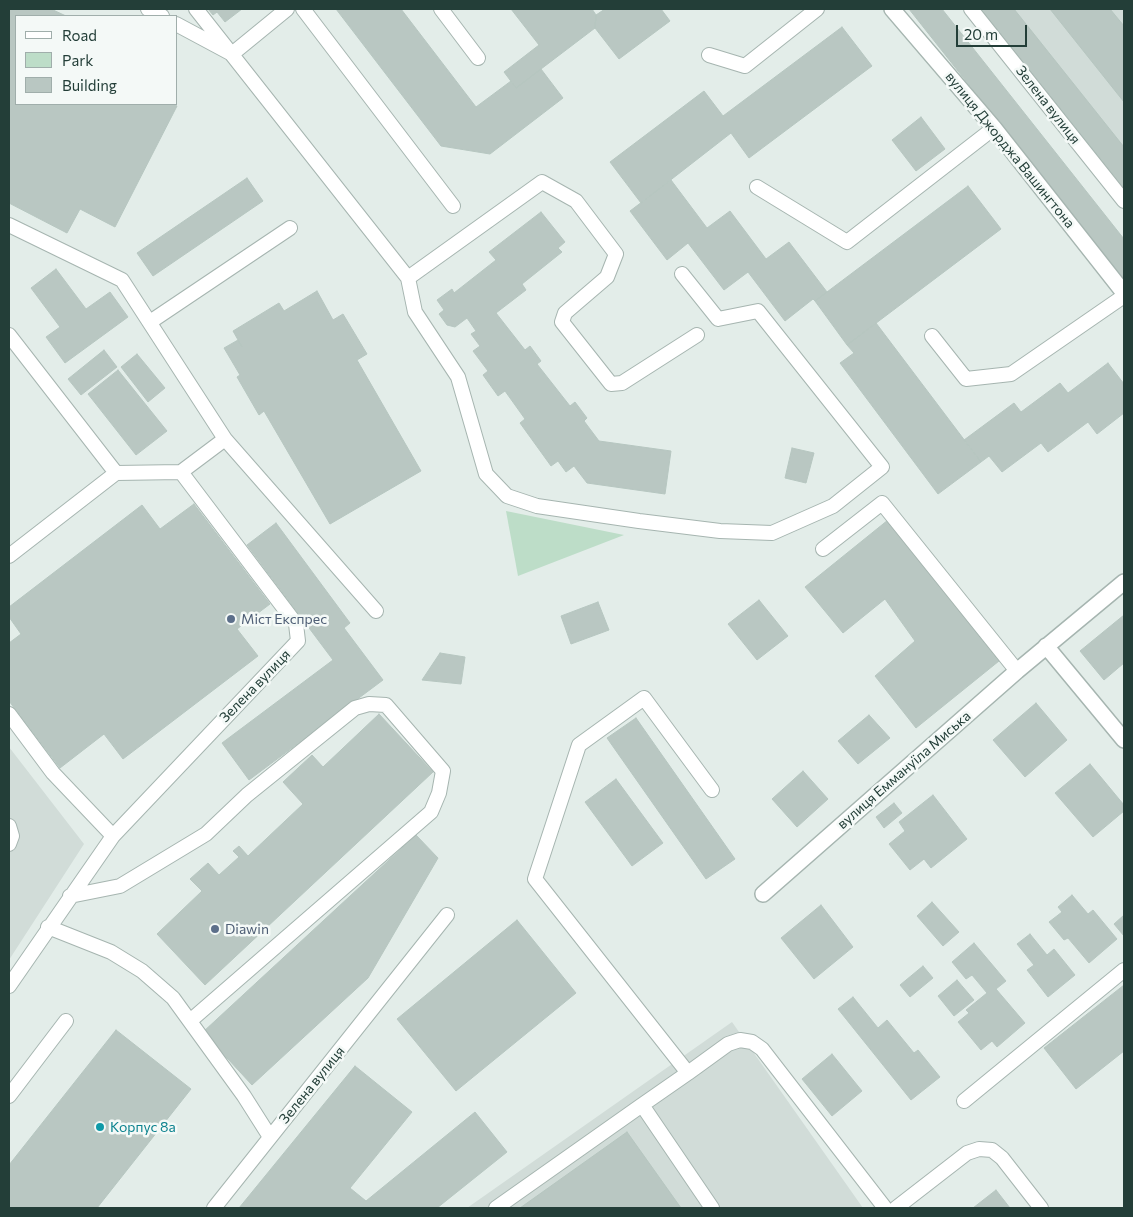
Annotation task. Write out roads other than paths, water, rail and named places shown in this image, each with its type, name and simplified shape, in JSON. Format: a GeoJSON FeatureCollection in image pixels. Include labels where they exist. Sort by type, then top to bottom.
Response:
{"type":"FeatureCollection","features":[{"type":"Feature","properties":{"kind":"street","name":"вулиця Джорджа Вашингтона"},"geometry":{"type":"LineString","coordinates":[[892,9],[994,128],[1124,295]]}},
{"type":"Feature","properties":{"kind":"street","name":"вулиця Еммануїла Миська"},"geometry":{"type":"LineString","coordinates":[[763,894],[1017,671],[1124,582]]}},
{"type":"Feature","properties":{"kind":"street"},"geometry":{"type":"LineString","coordinates":[[1046,646],[1124,740]]}},
{"type":"Feature","properties":{"kind":"lane"},"geometry":{"type":"LineString","coordinates":[[148,9],[160,15]]}},
{"type":"Feature","properties":{"kind":"lane"},"geometry":{"type":"LineString","coordinates":[[196,9],[408,278],[415,312],[458,377],[486,474],[507,496],[537,506],[639,521],[720,531],[772,533],[832,506],[882,467],[758,311],[718,319],[682,274]]}},
{"type":"Feature","properties":{"kind":"lane"},"geometry":{"type":"LineString","coordinates":[[232,54],[287,9]]}},
{"type":"Feature","properties":{"kind":"lane"},"geometry":{"type":"LineString","coordinates":[[303,9],[454,206]]}},
{"type":"Feature","properties":{"kind":"lane"},"geometry":{"type":"LineString","coordinates":[[441,9],[478,58]]}},
{"type":"Feature","properties":{"kind":"lane"},"geometry":{"type":"LineString","coordinates":[[709,55],[745,66],[817,9]]}},
{"type":"Feature","properties":{"kind":"lane","name":"Зелена вулиця"},"geometry":{"type":"LineString","coordinates":[[971,9],[1124,201]]}},
{"type":"Feature","properties":{"kind":"lane"},"geometry":{"type":"LineString","coordinates":[[178,25],[232,54]]}},
{"type":"Feature","properties":{"kind":"lane"},"geometry":{"type":"LineString","coordinates":[[757,187],[847,242],[994,128]]}},
{"type":"Feature","properties":{"kind":"lane"},"geometry":{"type":"LineString","coordinates":[[408,278],[542,182],[576,201],[616,254],[607,277],[565,313],[562,322],[611,384],[622,383],[697,335]]}},
{"type":"Feature","properties":{"kind":"lane"},"geometry":{"type":"LineString","coordinates":[[9,225],[122,280],[225,439],[376,610]]}},
{"type":"Feature","properties":{"kind":"lane"},"geometry":{"type":"LineString","coordinates":[[150,322],[290,228]]}},
{"type":"Feature","properties":{"kind":"lane"},"geometry":{"type":"LineString","coordinates":[[932,336],[966,379],[1010,374],[1124,295]]}},
{"type":"Feature","properties":{"kind":"lane"},"geometry":{"type":"LineString","coordinates":[[9,335],[116,473]]}},
{"type":"Feature","properties":{"kind":"lane"},"geometry":{"type":"LineString","coordinates":[[9,556],[116,473],[181,472],[225,439]]}},
{"type":"Feature","properties":{"kind":"lane","name":"Зелена вулиця"},"geometry":{"type":"LineString","coordinates":[[9,986],[48,927],[113,836],[298,641],[296,624],[181,472]]}},
{"type":"Feature","properties":{"kind":"lane"},"geometry":{"type":"LineString","coordinates":[[823,549],[882,503],[1017,671]]}},
{"type":"Feature","properties":{"kind":"lane"},"geometry":{"type":"LineString","coordinates":[[688,1073],[534,879],[579,745],[644,698],[712,790]]}},
{"type":"Feature","properties":{"kind":"lane"},"geometry":{"type":"LineString","coordinates":[[70,896],[120,886],[206,834],[247,795],[355,708],[369,704],[386,705],[442,771],[438,793],[430,812],[190,1021]]}},
{"type":"Feature","properties":{"kind":"lane"},"geometry":{"type":"LineString","coordinates":[[9,714],[54,773],[113,836]]}},
{"type":"Feature","properties":{"kind":"lane"},"geometry":{"type":"LineString","coordinates":[[9,826],[12,836],[9,844]]}},
{"type":"Feature","properties":{"kind":"lane","name":"Зелена вулиця"},"geometry":{"type":"LineString","coordinates":[[214,1208],[448,915]]}},
{"type":"Feature","properties":{"kind":"lane"},"geometry":{"type":"LineString","coordinates":[[48,927],[111,952],[142,971],[173,998],[244,1096],[270,1137]]}},
{"type":"Feature","properties":{"kind":"lane"},"geometry":{"type":"LineString","coordinates":[[964,1101],[1124,970]]}},
{"type":"Feature","properties":{"kind":"lane"},"geometry":{"type":"LineString","coordinates":[[9,1096],[66,1021]]}},
{"type":"Feature","properties":{"kind":"lane"},"geometry":{"type":"LineString","coordinates":[[496,1208],[728,1044],[740,1040],[752,1042],[762,1049],[884,1208]]}},
{"type":"Feature","properties":{"kind":"lane"},"geometry":{"type":"LineString","coordinates":[[642,1105],[712,1208]]}},
{"type":"Feature","properties":{"kind":"lane"},"geometry":{"type":"LineString","coordinates":[[896,1208],[967,1153],[979,1148],[992,1150],[1002,1158],[1041,1208]]}},
{"type":"Feature","properties":{"kind":"place","name":"Міст Експрес"},"geometry":{"type":"Point","coordinates":[231,619]}},
{"type":"Feature","properties":{"kind":"place","name":"Diawin"},"geometry":{"type":"Point","coordinates":[215,929]}},
{"type":"Feature","properties":{"kind":"place","name":"Корпус 8а"},"geometry":{"type":"Point","coordinates":[100,1127]}}]}
